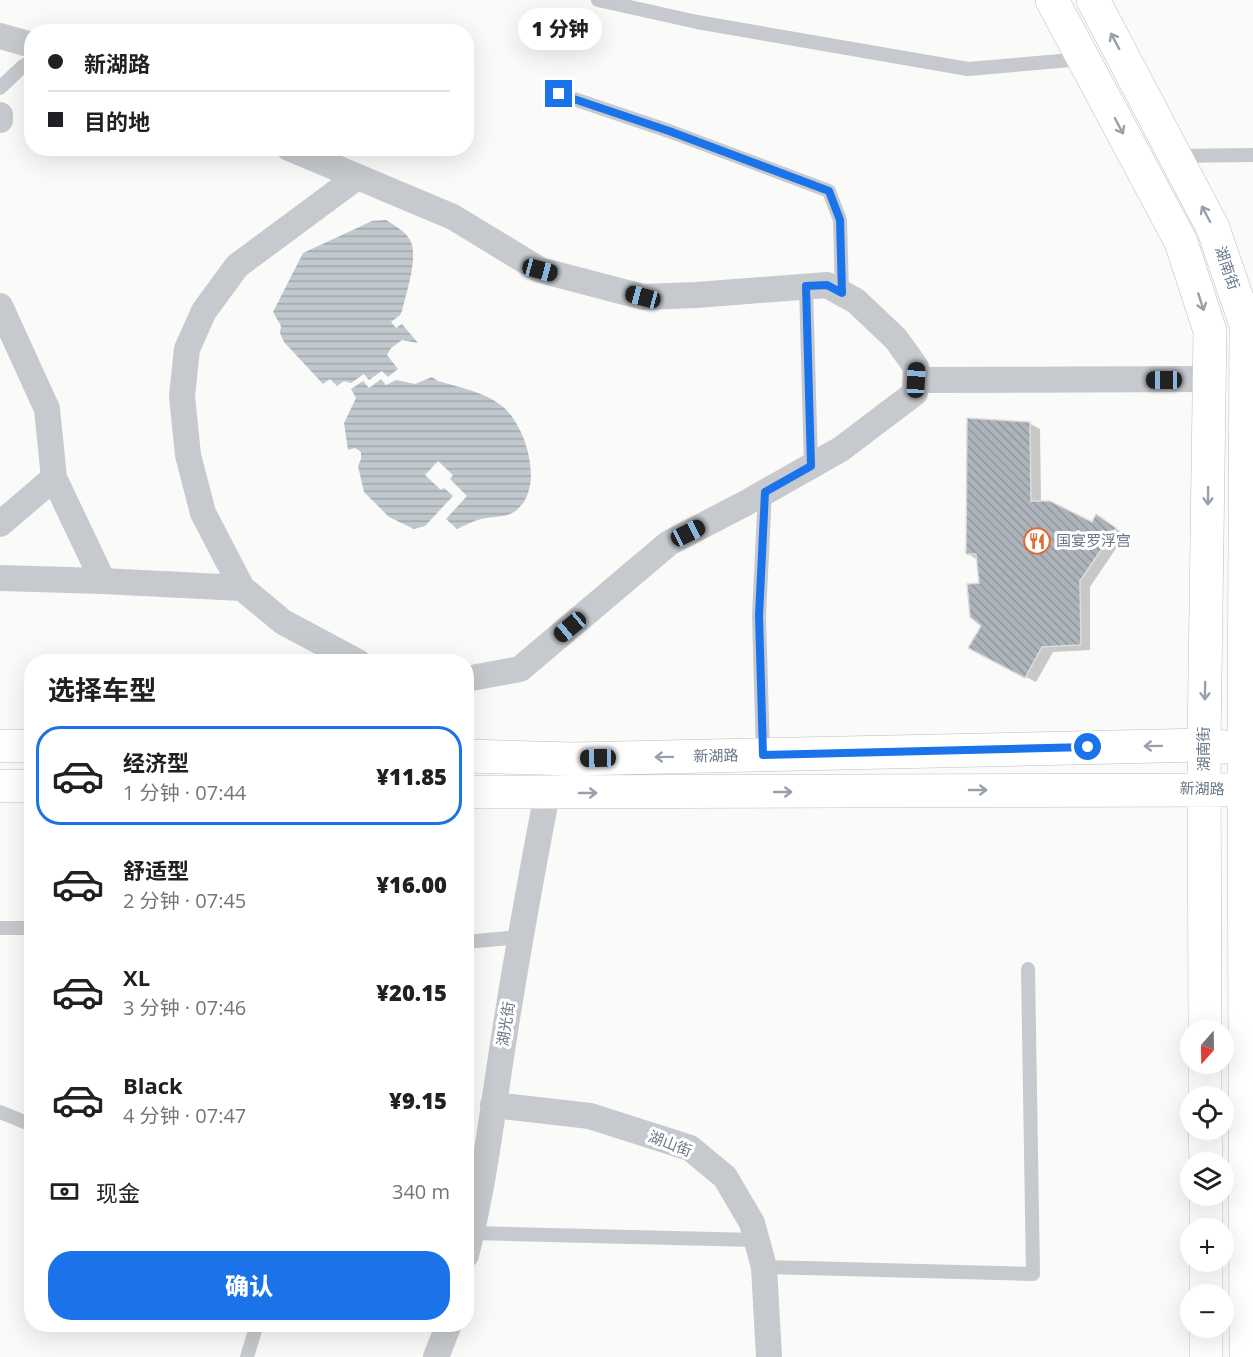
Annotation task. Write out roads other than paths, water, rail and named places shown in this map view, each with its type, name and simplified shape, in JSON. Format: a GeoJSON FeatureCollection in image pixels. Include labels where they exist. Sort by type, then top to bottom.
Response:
{"type":"FeatureCollection","features":[{"type":"Feature","properties":{"kind":"main road","name":"湖南街"},"geometry":{"type":"LineString","coordinates":[[1052,0],[1181,242],[1210,331],[1204,745],[1205,1020]]}},
{"type":"Feature","properties":{"kind":"main road","name":"湖南街"},"geometry":{"type":"LineString","coordinates":[[1093,0],[1213,228],[1246,325],[1249,791],[1249,1215],[1246,1357]]}},
{"type":"Feature","properties":{"kind":"main road","name":"新湖路"},"geometry":{"type":"LineString","coordinates":[[474,756],[574,759],[1204,745],[1248,749]]}},
{"type":"Feature","properties":{"kind":"main road"},"geometry":{"type":"LineString","coordinates":[[0,746],[24,747]]}},
{"type":"Feature","properties":{"kind":"main road"},"geometry":{"type":"LineString","coordinates":[[0,786],[24,786]]}},
{"type":"Feature","properties":{"kind":"main road","name":"新湖路"},"geometry":{"type":"LineString","coordinates":[[474,792],[547,794],[1204,788],[1249,791]]}},
{"type":"Feature","properties":{"kind":"main road"},"geometry":{"type":"LineString","coordinates":[[1206,1338],[1206,1357]]}},
{"type":"Feature","properties":{"kind":"street"},"geometry":{"type":"LineString","coordinates":[[0,36],[24,43]]}},
{"type":"Feature","properties":{"kind":"street"},"geometry":{"type":"LineString","coordinates":[[308,156],[453,218],[540,270],[643,297],[827,285],[856,301],[896,339],[916,367],[915,393],[841,449],[669,543],[520,669],[474,678]]}},
{"type":"Feature","properties":{"kind":"street"},"geometry":{"type":"LineString","coordinates":[[343,654],[283,622],[242,588],[203,513],[188,455],[182,396],[187,349],[204,311],[237,267],[357,177]]}},
{"type":"Feature","properties":{"kind":"street"},"geometry":{"type":"LineString","coordinates":[[0,306],[46,409],[54,478],[103,580]]}},
{"type":"Feature","properties":{"kind":"street"},"geometry":{"type":"LineString","coordinates":[[916,380],[1209,380]]}},
{"type":"Feature","properties":{"kind":"street"},"geometry":{"type":"LineString","coordinates":[[0,524],[54,478]]}},
{"type":"Feature","properties":{"kind":"street"},"geometry":{"type":"LineString","coordinates":[[0,578],[103,580],[242,588]]}},
{"type":"Feature","properties":{"kind":"street","name":"湖光街"},"geometry":{"type":"LineString","coordinates":[[474,1215],[519,937],[547,794]]}},
{"type":"Feature","properties":{"kind":"street","name":"湖山街"},"geometry":{"type":"LineString","coordinates":[[493,1105],[590,1116],[690,1148],[725,1177],[752,1223],[764,1267],[769,1357]]}},
{"type":"Feature","properties":{"kind":"street"},"geometry":{"type":"LineString","coordinates":[[436,1357],[446,1332]]}},
{"type":"Feature","properties":{"kind":"lane"},"geometry":{"type":"LineString","coordinates":[[598,0],[697,22],[968,69],[1083,59]]}},
{"type":"Feature","properties":{"kind":"lane"},"geometry":{"type":"LineString","coordinates":[[0,88],[24,65]]}},
{"type":"Feature","properties":{"kind":"lane"},"geometry":{"type":"LineString","coordinates":[[559,94],[669,131],[829,191],[840,220],[842,293]]}},
{"type":"Feature","properties":{"kind":"lane"},"geometry":{"type":"LineString","coordinates":[[1175,156],[1253,155]]}},
{"type":"Feature","properties":{"kind":"lane"},"geometry":{"type":"LineString","coordinates":[[806,286],[811,466]]}},
{"type":"Feature","properties":{"kind":"lane"},"geometry":{"type":"LineString","coordinates":[[763,755],[759,616],[765,492]]}},
{"type":"Feature","properties":{"kind":"lane"},"geometry":{"type":"LineString","coordinates":[[0,928],[24,928]]}},
{"type":"Feature","properties":{"kind":"lane"},"geometry":{"type":"LineString","coordinates":[[474,941],[519,937]]}},
{"type":"Feature","properties":{"kind":"lane"},"geometry":{"type":"LineString","coordinates":[[764,1267],[1033,1274],[1028,969]]}},
{"type":"Feature","properties":{"kind":"lane"},"geometry":{"type":"LineString","coordinates":[[0,1112],[24,1122]]}},
{"type":"Feature","properties":{"kind":"lane"},"geometry":{"type":"LineString","coordinates":[[474,1244],[756,1240]]}},
{"type":"Feature","properties":{"kind":"lane"},"geometry":{"type":"LineString","coordinates":[[247,1357],[255,1332]]}},
{"type":"Feature","properties":{"kind":"place","name":"国宴罗浮宫"},"geometry":{"type":"Point","coordinates":[1037,541]}}]}
